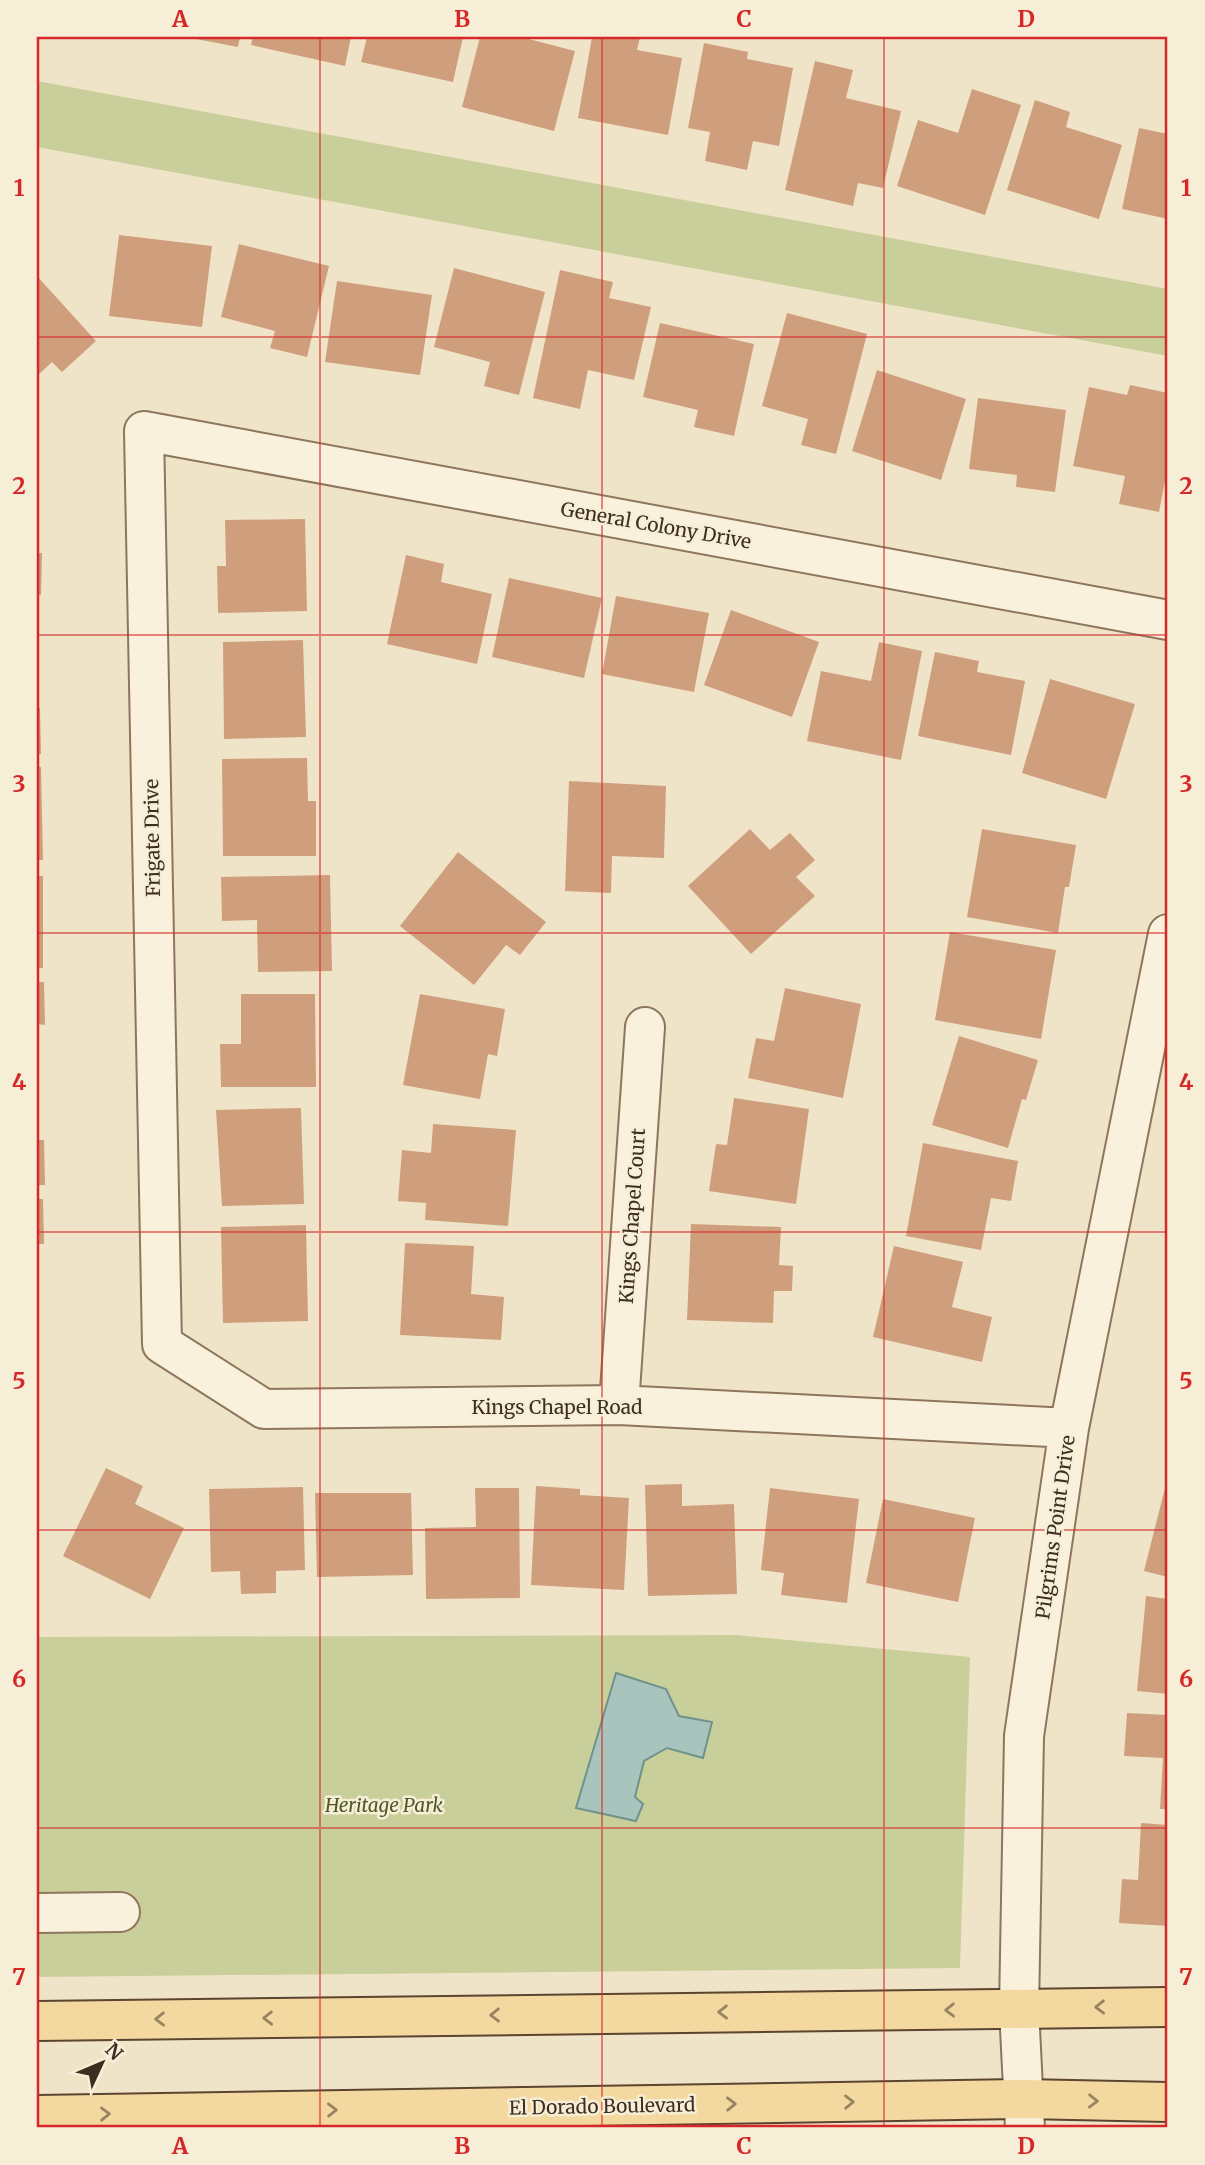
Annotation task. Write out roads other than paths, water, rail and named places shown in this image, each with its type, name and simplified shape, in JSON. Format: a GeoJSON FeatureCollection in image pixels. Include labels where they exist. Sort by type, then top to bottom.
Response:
{"type":"FeatureCollection","features":[{"type":"Feature","properties":{"kind":"main road"},"geometry":{"type":"LineString","coordinates":[[37,2021],[1168,2007]]}},
{"type":"Feature","properties":{"kind":"main road","name":"El Dorado Boulevard"},"geometry":{"type":"LineString","coordinates":[[37,2115],[561,2117],[1025,2114],[1168,2102]]}},
{"type":"Feature","properties":{"kind":"street","name":"General Colony Drive"},"geometry":{"type":"LineString","coordinates":[[144,430],[1168,620]]}},
{"type":"Feature","properties":{"kind":"street","name":"Frigate Drive"},"geometry":{"type":"LineString","coordinates":[[144,430],[160,1245]]}},
{"type":"Feature","properties":{"kind":"street","name":"Pilgrims Point Drive"},"geometry":{"type":"LineString","coordinates":[[1025,2114],[1019,2009],[1024,1736],[1069,1428],[1168,934]]}},
{"type":"Feature","properties":{"kind":"street","name":"Kings Chapel Court"},"geometry":{"type":"LineString","coordinates":[[619,1405],[645,1027]]}},
{"type":"Feature","properties":{"kind":"street","name":"Kings Chapel Road"},"geometry":{"type":"LineString","coordinates":[[160,1245],[162,1344],[264,1409],[619,1405],[1069,1428]]}},
{"type":"Feature","properties":{"kind":"street"},"geometry":{"type":"LineString","coordinates":[[37,1913],[120,1912]]}},
{"type":"Feature","properties":{"kind":"water"},"geometry":{"type":"Polygon","coordinates":[[[616,1673],[666,1689],[679,1716],[712,1722],[703,1758],[667,1748],[644,1761],[635,1797],[643,1804],[636,1821],[576,1808],[616,1673]]]}},
{"type":"Feature","properties":{"kind":"park label","name":"Heritage Park"},"geometry":{"type":"Point","coordinates":[384,1805]}}]}
